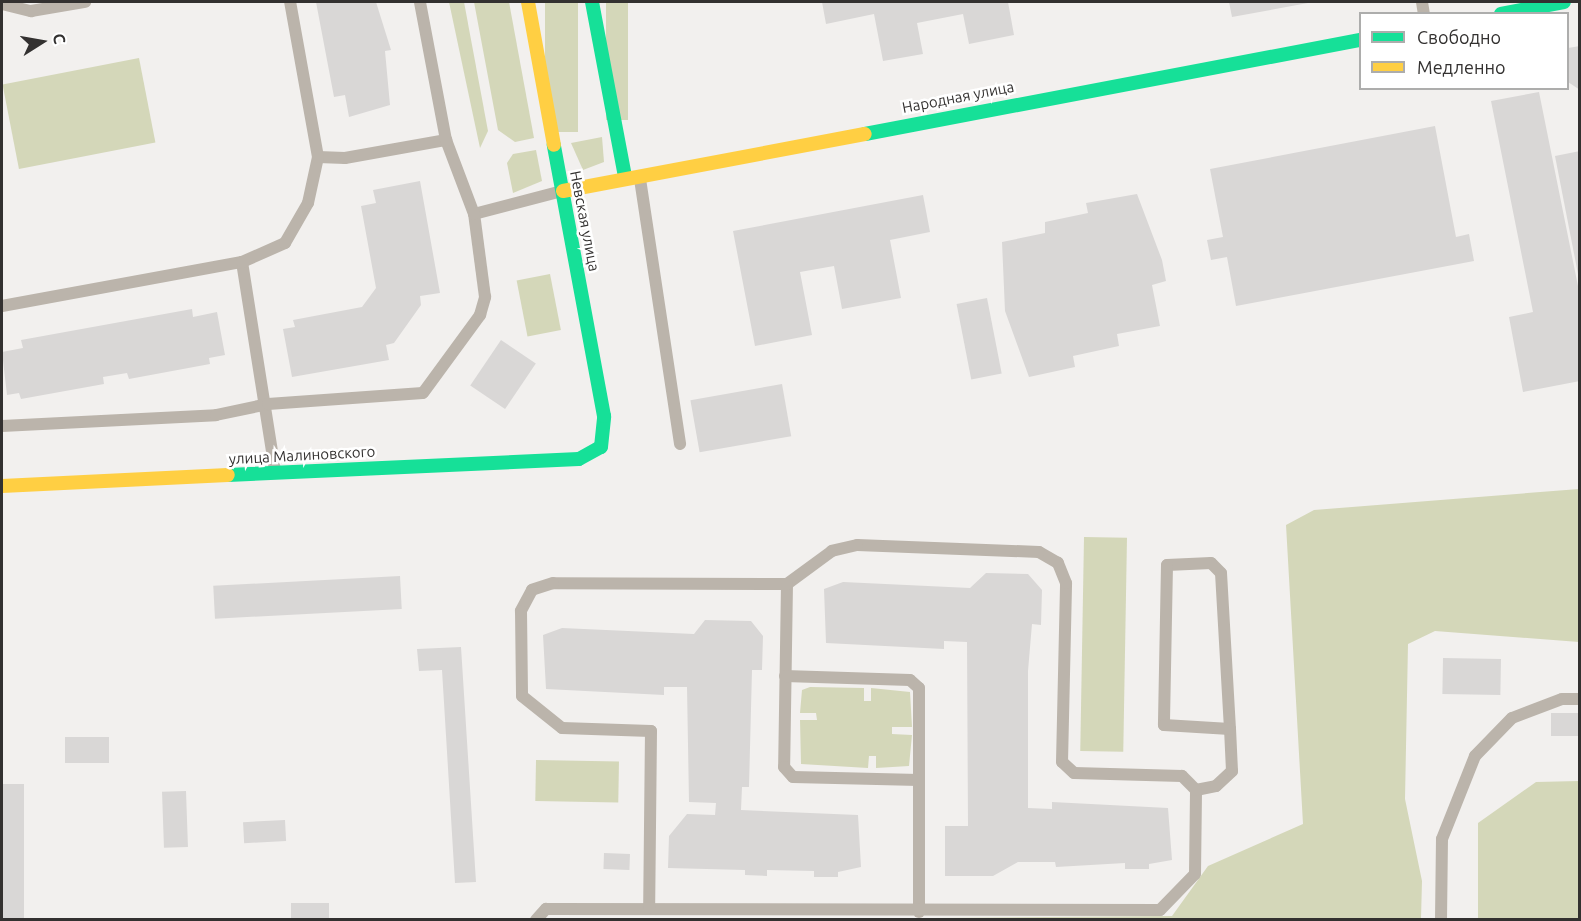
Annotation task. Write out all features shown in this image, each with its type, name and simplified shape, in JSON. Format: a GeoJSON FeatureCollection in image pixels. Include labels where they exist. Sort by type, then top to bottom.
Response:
{"type":"FeatureCollection","features":[{"type":"Feature","properties":{"kind":"street","name":"Невская улица"},"geometry":{"type":"LineString","coordinates":[[528,2],[604,416],[601,447]]}},
{"type":"Feature","properties":{"kind":"street"},"geometry":{"type":"LineString","coordinates":[[592,2],[625,177]]}},
{"type":"Feature","properties":{"kind":"street"},"geometry":{"type":"LineString","coordinates":[[1512,12],[1564,2]]}},
{"type":"Feature","properties":{"kind":"street","name":"Народная улица"},"geometry":{"type":"LineString","coordinates":[[563,191],[639,174],[1359,40]]}},
{"type":"Feature","properties":{"kind":"street","name":"улица Малиновского"},"geometry":{"type":"LineString","coordinates":[[2,486],[579,459],[601,447]]}},
{"type":"Feature","properties":{"kind":"lane"},"geometry":{"type":"LineString","coordinates":[[2,4],[31,11],[85,2]]}},
{"type":"Feature","properties":{"kind":"lane"},"geometry":{"type":"LineString","coordinates":[[2,306],[242,262],[285,243],[308,203],[318,157],[290,2]]}},
{"type":"Feature","properties":{"kind":"lane"},"geometry":{"type":"LineString","coordinates":[[2,426],[216,415],[268,404],[423,393],[480,315],[485,297],[474,214],[446,140],[420,2]]}},
{"type":"Feature","properties":{"kind":"lane"},"geometry":{"type":"LineString","coordinates":[[318,157],[345,158],[446,140]]}},
{"type":"Feature","properties":{"kind":"lane"},"geometry":{"type":"LineString","coordinates":[[639,174],[680,444]]}},
{"type":"Feature","properties":{"kind":"lane"},"geometry":{"type":"LineString","coordinates":[[474,214],[563,191]]}},
{"type":"Feature","properties":{"kind":"lane"},"geometry":{"type":"LineString","coordinates":[[242,262],[268,404],[275,473]]}},
{"type":"Feature","properties":{"kind":"lane"},"geometry":{"type":"LineString","coordinates":[[536,920],[546,909],[648,908],[919,912],[1160,910],[1195,874],[1196,790],[1182,776],[1074,773],[1062,762],[1066,583],[1058,563],[1039,552],[857,545],[832,551],[787,584],[553,583],[532,590],[521,611],[522,696],[562,728],[651,731],[648,908]]}},
{"type":"Feature","properties":{"kind":"lane"},"geometry":{"type":"LineString","coordinates":[[1196,790],[1216,786],[1232,771],[1230,729],[1221,573],[1211,563],[1167,565],[1164,725],[1230,729]]}},
{"type":"Feature","properties":{"kind":"lane"},"geometry":{"type":"LineString","coordinates":[[787,584],[784,767],[793,777],[919,780]]}},
{"type":"Feature","properties":{"kind":"lane"},"geometry":{"type":"LineString","coordinates":[[785,676],[910,680],[919,688],[919,912]]}},
{"type":"Feature","properties":{"kind":"lane"},"geometry":{"type":"LineString","coordinates":[[1441,920],[1442,839],[1475,756],[1512,718],[1562,699],[1580,699]]}},
{"type":"Feature","properties":{"kind":"green space"},"geometry":{"type":"Polygon","coordinates":[[[449,2],[464,2],[488,131],[480,148],[449,2]]]}},
{"type":"Feature","properties":{"kind":"green space"},"geometry":{"type":"Polygon","coordinates":[[[474,2],[509,2],[534,138],[515,142],[498,130],[474,2]]]}},
{"type":"Feature","properties":{"kind":"green space"},"geometry":{"type":"Polygon","coordinates":[[[545,2],[578,2],[578,132],[545,132],[545,2]]]}},
{"type":"Feature","properties":{"kind":"green space"},"geometry":{"type":"Polygon","coordinates":[[[606,2],[628,2],[628,120],[606,120],[606,2]]]}},
{"type":"Feature","properties":{"kind":"green space"},"geometry":{"type":"Polygon","coordinates":[[[139,58],[155,142],[19,169],[3,85],[139,58]]]}},
{"type":"Feature","properties":{"kind":"green space"},"geometry":{"type":"Polygon","coordinates":[[[602,137],[604,162],[583,170],[571,143],[602,137]]]}},
{"type":"Feature","properties":{"kind":"green space"},"geometry":{"type":"Polygon","coordinates":[[[536,150],[542,181],[513,193],[507,163],[513,154],[536,150]]]}},
{"type":"Feature","properties":{"kind":"green space"},"geometry":{"type":"Polygon","coordinates":[[[550,274],[561,330],[528,336],[517,280],[550,274]]]}},
{"type":"Feature","properties":{"kind":"green space"},"geometry":{"type":"Polygon","coordinates":[[[1579,489],[1579,642],[1435,631],[1408,644],[1405,799],[1422,881],[1421,919],[703,920],[1172,916],[1208,866],[1303,824],[1286,525],[1314,510],[1579,489]]]}},
{"type":"Feature","properties":{"kind":"green space"},"geometry":{"type":"Polygon","coordinates":[[[1084,537],[1127,538],[1123,752],[1080,751],[1084,537]]]}},
{"type":"Feature","properties":{"kind":"green space"},"geometry":{"type":"Polygon","coordinates":[[[810,687],[864,688],[864,701],[871,701],[871,688],[910,692],[912,727],[892,727],[892,734],[912,735],[909,766],[876,768],[876,756],[869,756],[868,768],[801,764],[800,720],[817,720],[816,713],[800,713],[802,690],[810,687]]]}},
{"type":"Feature","properties":{"kind":"green space"},"geometry":{"type":"Polygon","coordinates":[[[536,760],[619,761],[618,802],[535,801],[536,760]]]}},
{"type":"Feature","properties":{"kind":"green space"},"geometry":{"type":"Polygon","coordinates":[[[1579,781],[1579,919],[1478,919],[1478,823],[1536,782],[1579,781]]]}},
{"type":"Feature","properties":{"kind":"building"},"geometry":{"type":"Polygon","coordinates":[[[316,2],[376,2],[391,50],[385,51],[390,105],[349,117],[345,95],[334,97],[316,2]]]}},
{"type":"Feature","properties":{"kind":"building"},"geometry":{"type":"Polygon","coordinates":[[[822,2],[1008,2],[1014,35],[969,44],[963,14],[917,23],[923,54],[883,61],[874,14],[826,24],[822,2]]]}},
{"type":"Feature","properties":{"kind":"building"},"geometry":{"type":"Polygon","coordinates":[[[1229,2],[1308,2],[1308,3],[1232,17],[1229,2]]]}},
{"type":"Feature","properties":{"kind":"building"},"geometry":{"type":"Polygon","coordinates":[[[1580,46],[1580,90],[1569,83],[1569,48],[1580,46]]]}},
{"type":"Feature","properties":{"kind":"building"},"geometry":{"type":"Polygon","coordinates":[[[1539,92],[1580,296],[1580,381],[1523,392],[1509,317],[1533,312],[1491,101],[1539,92]]]}},
{"type":"Feature","properties":{"kind":"building"},"geometry":{"type":"Polygon","coordinates":[[[1435,126],[1456,237],[1469,234],[1474,261],[1236,306],[1227,257],[1211,260],[1207,240],[1223,237],[1210,169],[1435,126]]]}},
{"type":"Feature","properties":{"kind":"building"},"geometry":{"type":"Polygon","coordinates":[[[1580,151],[1580,273],[1578,274],[1555,156],[1580,151]]]}},
{"type":"Feature","properties":{"kind":"building"},"geometry":{"type":"Polygon","coordinates":[[[420,181],[440,293],[420,296],[421,305],[394,343],[386,345],[389,360],[292,377],[283,329],[295,327],[293,320],[362,307],[376,288],[361,206],[376,203],[373,190],[420,181]]]}},
{"type":"Feature","properties":{"kind":"building"},"geometry":{"type":"Polygon","coordinates":[[[1137,194],[1162,260],[1166,281],[1152,285],[1160,326],[1117,334],[1119,346],[1073,356],[1075,367],[1029,377],[1005,311],[1002,242],[1045,233],[1045,222],[1088,213],[1086,203],[1137,194]]]}},
{"type":"Feature","properties":{"kind":"building"},"geometry":{"type":"Polygon","coordinates":[[[923,195],[930,232],[890,240],[901,298],[842,309],[834,266],[800,272],[812,335],[755,346],[733,231],[923,195]]]}},
{"type":"Feature","properties":{"kind":"building"},"geometry":{"type":"Polygon","coordinates":[[[987,298],[1002,374],[971,380],[957,304],[987,298]]]}},
{"type":"Feature","properties":{"kind":"building"},"geometry":{"type":"Polygon","coordinates":[[[192,309],[193,317],[217,312],[225,355],[209,358],[210,364],[129,379],[127,373],[103,377],[104,384],[21,399],[19,393],[7,395],[2,352],[23,348],[21,340],[192,309]]]}},
{"type":"Feature","properties":{"kind":"building"},"geometry":{"type":"Polygon","coordinates":[[[501,340],[536,363],[505,409],[470,386],[501,340]]]}},
{"type":"Feature","properties":{"kind":"building"},"geometry":{"type":"Polygon","coordinates":[[[782,384],[791,436],[700,452],[690,400],[782,384]]]}},
{"type":"Feature","properties":{"kind":"building"},"geometry":{"type":"Polygon","coordinates":[[[986,573],[1028,574],[1042,590],[1041,625],[1032,624],[1028,671],[1028,808],[1052,809],[1052,802],[1168,808],[1172,860],[1149,864],[1149,869],[1125,869],[1125,863],[1056,867],[1055,862],[1018,862],[993,876],[945,876],[945,826],[968,826],[967,642],[944,641],[944,649],[826,643],[824,589],[843,582],[970,588],[986,573]]]}},
{"type":"Feature","properties":{"kind":"building"},"geometry":{"type":"Polygon","coordinates":[[[400,576],[402,609],[215,619],[213,586],[400,576]]]}},
{"type":"Feature","properties":{"kind":"building"},"geometry":{"type":"Polygon","coordinates":[[[705,620],[751,621],[763,636],[762,670],[752,670],[749,787],[742,787],[741,810],[858,815],[861,867],[838,872],[838,877],[814,877],[814,871],[767,870],[767,876],[745,875],[745,870],[668,868],[669,836],[687,814],[715,815],[716,803],[689,802],[687,687],[664,687],[664,695],[546,689],[543,635],[562,628],[694,634],[705,620]]]}},
{"type":"Feature","properties":{"kind":"building"},"geometry":{"type":"Polygon","coordinates":[[[461,647],[476,882],[455,883],[442,670],[419,671],[417,649],[461,647]]]}},
{"type":"Feature","properties":{"kind":"building"},"geometry":{"type":"Polygon","coordinates":[[[1443,658],[1501,659],[1500,695],[1442,694],[1443,658]]]}},
{"type":"Feature","properties":{"kind":"building"},"geometry":{"type":"Polygon","coordinates":[[[1551,713],[1580,713],[1580,736],[1551,736],[1551,713]]]}},
{"type":"Feature","properties":{"kind":"building"},"geometry":{"type":"Polygon","coordinates":[[[65,737],[109,737],[109,763],[65,763],[65,737]]]}},
{"type":"Feature","properties":{"kind":"building"},"geometry":{"type":"Polygon","coordinates":[[[2,784],[24,784],[24,920],[2,920],[2,784]]]}},
{"type":"Feature","properties":{"kind":"building"},"geometry":{"type":"Polygon","coordinates":[[[186,791],[188,847],[164,848],[162,792],[186,791]]]}},
{"type":"Feature","properties":{"kind":"building"},"geometry":{"type":"Polygon","coordinates":[[[285,820],[286,841],[244,843],[243,822],[285,820]]]}},
{"type":"Feature","properties":{"kind":"building"},"geometry":{"type":"Polygon","coordinates":[[[604,853],[630,854],[629,870],[603,869],[604,853]]]}},
{"type":"Feature","properties":{"kind":"building"},"geometry":{"type":"Polygon","coordinates":[[[291,903],[329,903],[329,920],[291,920],[291,903]]]}},
{"type":"Feature","properties":{"kind":"traffic: fast"},"geometry":{"type":"LineString","coordinates":[[592,2],[625,177]]}},
{"type":"Feature","properties":{"kind":"traffic: fast"},"geometry":{"type":"LineString","coordinates":[[1512,12],[1564,2]]}},
{"type":"Feature","properties":{"kind":"traffic: fast"},"geometry":{"type":"LineString","coordinates":[[865,134],[1359,40]]}},
{"type":"Feature","properties":{"kind":"traffic: fast"},"geometry":{"type":"LineString","coordinates":[[228,475],[579,459],[601,447],[604,416],[554,145]]}},
{"type":"Feature","properties":{"kind":"traffic: slow"},"geometry":{"type":"LineString","coordinates":[[528,2],[554,145]]}},
{"type":"Feature","properties":{"kind":"traffic: slow"},"geometry":{"type":"LineString","coordinates":[[563,191],[865,134]]}},
{"type":"Feature","properties":{"kind":"traffic: slow"},"geometry":{"type":"LineString","coordinates":[[2,486],[228,475]]}}]}
